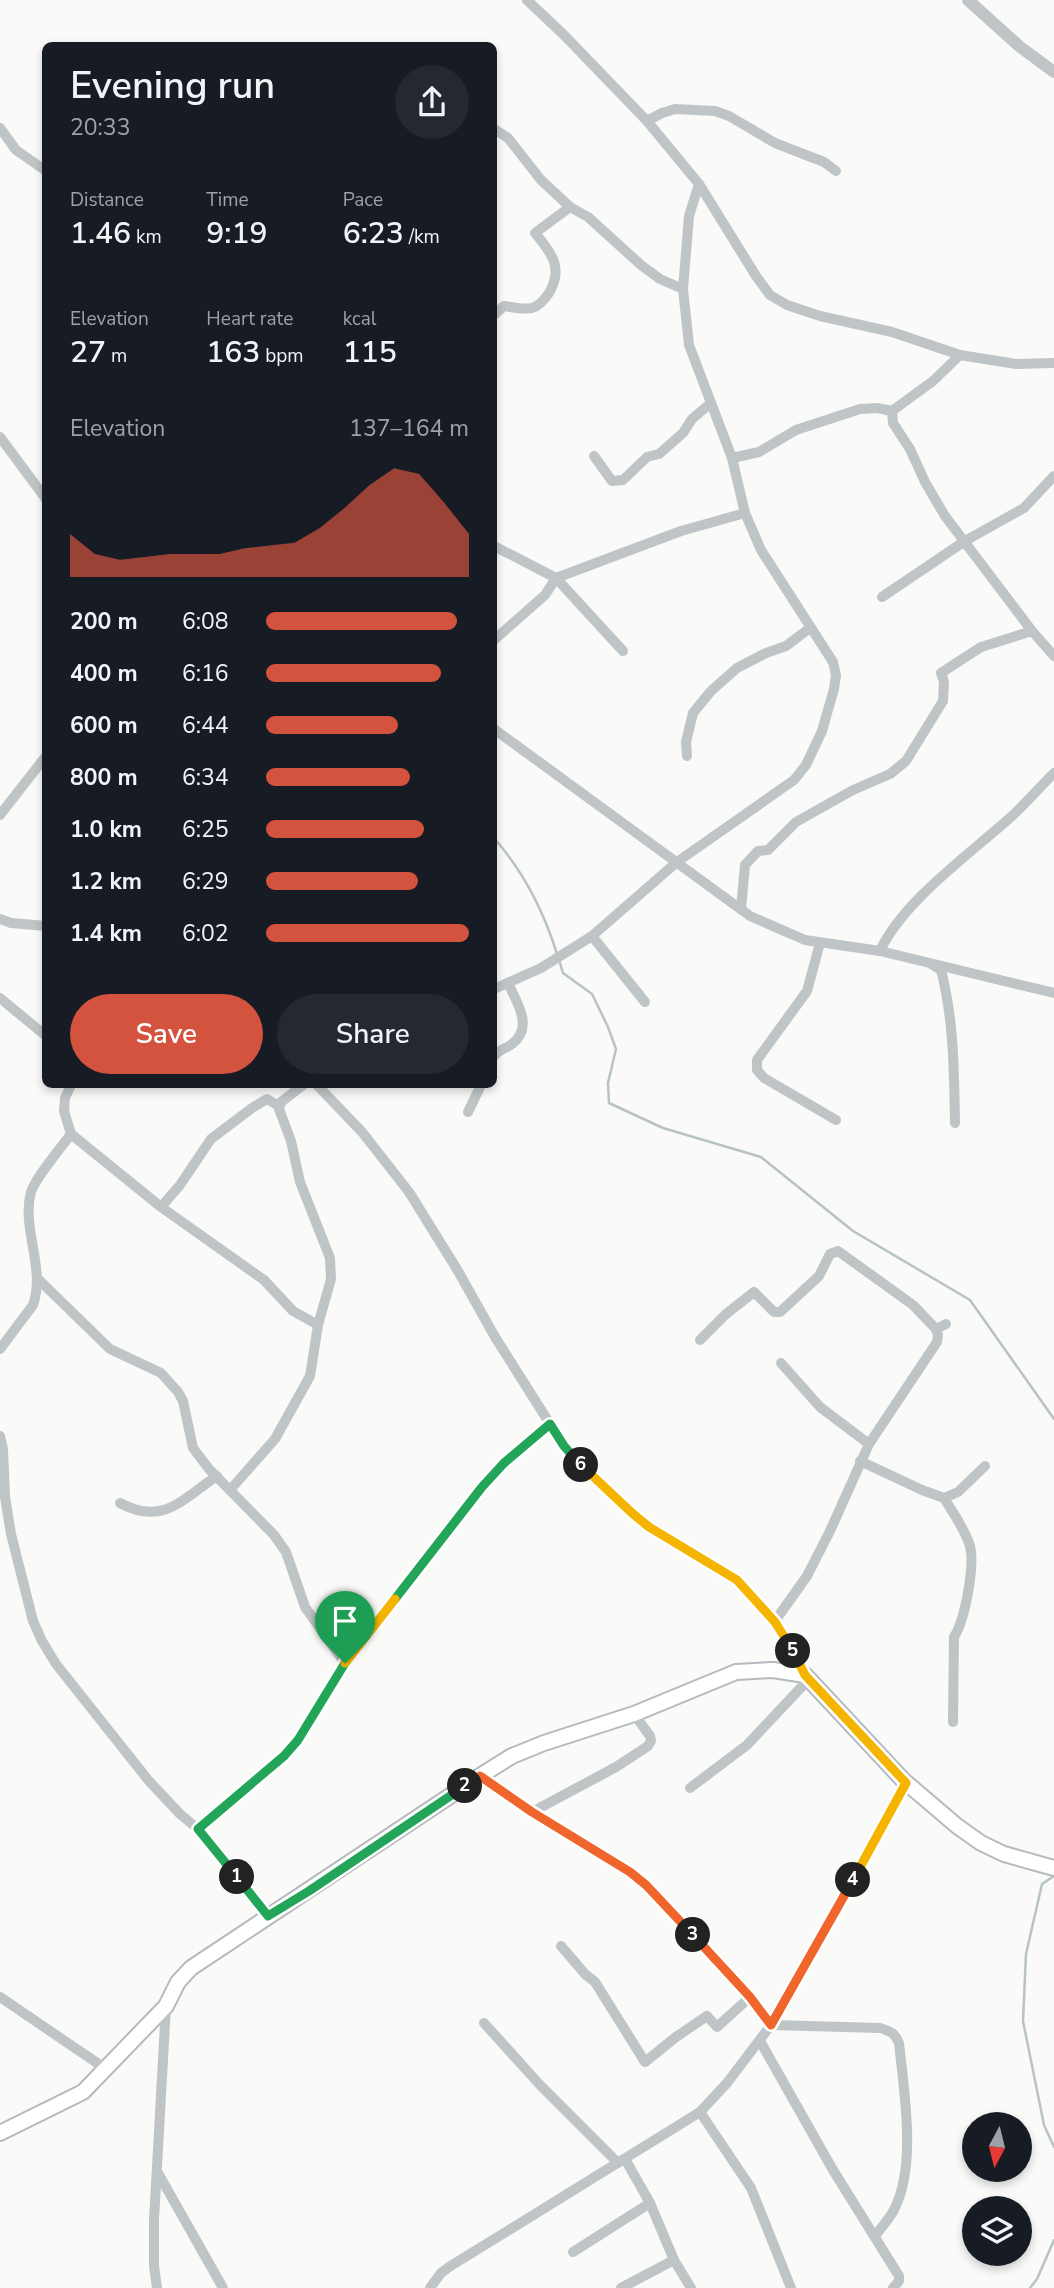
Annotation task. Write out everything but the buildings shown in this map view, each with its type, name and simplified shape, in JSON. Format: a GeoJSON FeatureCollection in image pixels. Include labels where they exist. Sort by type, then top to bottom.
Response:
{"type":"FeatureCollection","features":[{"type":"Feature","properties":{"kind":"main road"},"geometry":{"type":"LineString","coordinates":[[0,2133],[83,2092],[166,2006],[178,1982],[191,1968],[480,1776],[512,1756],[634,1714],[736,1672],[774,1670],[807,1677],[906,1783],[981,1843],[1004,1854],[1054,1868]]}},
{"type":"Feature","properties":{"kind":"street"},"geometry":{"type":"LineString","coordinates":[[527,0],[647,121],[699,184],[756,276],[771,295],[787,305],[820,316],[892,332],[960,355],[1016,364],[1054,363]]}},
{"type":"Feature","properties":{"kind":"street"},"geometry":{"type":"LineString","coordinates":[[968,0],[1019,46],[1054,72]]}},
{"type":"Feature","properties":{"kind":"street"},"geometry":{"type":"LineString","coordinates":[[647,121],[675,109],[715,111],[729,116],[775,143],[824,162],[836,171]]}},
{"type":"Feature","properties":{"kind":"street"},"geometry":{"type":"LineString","coordinates":[[0,128],[16,150],[42,168]]}},
{"type":"Feature","properties":{"kind":"street"},"geometry":{"type":"LineString","coordinates":[[497,131],[508,138],[541,180],[570,207],[588,217],[660,279],[683,289]]}},
{"type":"Feature","properties":{"kind":"street"},"geometry":{"type":"LineString","coordinates":[[497,988],[541,968],[593,936],[677,862],[794,780],[806,765],[822,731],[834,689],[836,676],[833,662],[761,550],[745,513],[732,458],[689,345],[683,289],[688,216],[699,184]]}},
{"type":"Feature","properties":{"kind":"street"},"geometry":{"type":"LineString","coordinates":[[497,312],[504,306],[532,308],[543,302],[555,278],[555,262],[551,251],[535,233],[570,207]]}},
{"type":"Feature","properties":{"kind":"street"},"geometry":{"type":"LineString","coordinates":[[732,458],[759,452],[796,430],[860,409],[892,411],[933,381],[960,355]]}},
{"type":"Feature","properties":{"kind":"street"},"geometry":{"type":"LineString","coordinates":[[594,456],[611,481],[624,480],[647,457],[659,454],[683,433],[692,419],[711,403]]}},
{"type":"Feature","properties":{"kind":"street"},"geometry":{"type":"LineString","coordinates":[[892,411],[893,423],[910,449],[945,516],[1054,656]]}},
{"type":"Feature","properties":{"kind":"street"},"geometry":{"type":"LineString","coordinates":[[0,437],[42,494]]}},
{"type":"Feature","properties":{"kind":"street"},"geometry":{"type":"LineString","coordinates":[[882,597],[965,541],[1024,508],[1051,484]]}},
{"type":"Feature","properties":{"kind":"street"},"geometry":{"type":"LineString","coordinates":[[497,637],[545,595],[556,578],[681,531],[745,513]]}},
{"type":"Feature","properties":{"kind":"street"},"geometry":{"type":"LineString","coordinates":[[497,548],[556,578],[623,651]]}},
{"type":"Feature","properties":{"kind":"street"},"geometry":{"type":"LineString","coordinates":[[687,755],[693,713],[711,691],[737,668],[786,646],[810,628]]}},
{"type":"Feature","properties":{"kind":"street"},"geometry":{"type":"LineString","coordinates":[[741,909],[745,865],[758,851],[768,850],[796,822],[853,790],[890,774],[906,761],[943,701],[944,682],[941,673],[981,647],[1032,631]]}},
{"type":"Feature","properties":{"kind":"street"},"geometry":{"type":"LineString","coordinates":[[497,731],[750,916],[794,936],[820,943],[880,951],[1054,993]]}},
{"type":"Feature","properties":{"kind":"street"},"geometry":{"type":"LineString","coordinates":[[0,815],[42,763]]}},
{"type":"Feature","properties":{"kind":"street"},"geometry":{"type":"LineString","coordinates":[[880,951],[889,933],[919,899],[1013,815],[1054,773]]}},
{"type":"Feature","properties":{"kind":"street"},"geometry":{"type":"LineString","coordinates":[[0,919],[11,923],[42,926]]}},
{"type":"Feature","properties":{"kind":"street"},"geometry":{"type":"LineString","coordinates":[[593,936],[645,1002]]}},
{"type":"Feature","properties":{"kind":"street"},"geometry":{"type":"LineString","coordinates":[[820,943],[807,991],[757,1060],[757,1070],[764,1078],[836,1120]]}},
{"type":"Feature","properties":{"kind":"street"},"geometry":{"type":"LineString","coordinates":[[929,962],[941,970],[947,994],[953,1053],[955,1123]]}},
{"type":"Feature","properties":{"kind":"street"},"geometry":{"type":"LineString","coordinates":[[497,1052],[511,1045],[522,1034],[524,1020],[508,983]]}},
{"type":"Feature","properties":{"kind":"street"},"geometry":{"type":"LineString","coordinates":[[0,998],[42,1033]]}},
{"type":"Feature","properties":{"kind":"street"},"geometry":{"type":"LineString","coordinates":[[70,1088],[65,1098],[64,1111],[71,1134],[161,1207],[264,1280],[293,1311],[318,1325]]}},
{"type":"Feature","properties":{"kind":"street"},"geometry":{"type":"LineString","coordinates":[[279,1106],[299,1088]]}},
{"type":"Feature","properties":{"kind":"street"},"geometry":{"type":"LineString","coordinates":[[320,1088],[362,1132],[409,1192],[458,1270],[495,1337],[564,1446],[590,1476],[649,1527],[737,1580],[775,1622],[799,1660],[807,1677],[747,1745],[690,1788]]}},
{"type":"Feature","properties":{"kind":"street"},"geometry":{"type":"LineString","coordinates":[[468,1112],[480,1088]]}},
{"type":"Feature","properties":{"kind":"street"},"geometry":{"type":"LineString","coordinates":[[161,1207],[180,1185],[211,1139],[267,1099],[279,1106],[291,1141],[300,1182],[330,1258],[331,1279],[318,1325],[310,1376],[275,1439],[230,1490]]}},
{"type":"Feature","properties":{"kind":"street"},"geometry":{"type":"LineString","coordinates":[[0,1349],[33,1306],[37,1278],[32,1238],[31,1192],[71,1134]]}},
{"type":"Feature","properties":{"kind":"street"},"geometry":{"type":"LineString","coordinates":[[700,1340],[726,1314],[754,1292],[774,1312],[780,1312],[819,1276],[830,1254],[838,1251],[941,1327],[936,1342],[869,1444],[807,1576],[775,1622]]}},
{"type":"Feature","properties":{"kind":"street"},"geometry":{"type":"LineString","coordinates":[[37,1278],[110,1349],[150,1367],[170,1382],[183,1401],[193,1448],[274,1535],[286,1552],[305,1607],[345,1663]]}},
{"type":"Feature","properties":{"kind":"street"},"geometry":{"type":"LineString","coordinates":[[781,1363],[820,1407],[869,1444]]}},
{"type":"Feature","properties":{"kind":"street"},"geometry":{"type":"LineString","coordinates":[[198,1829],[284,1756],[298,1740],[345,1663],[482,1487],[504,1463],[550,1424]]}},
{"type":"Feature","properties":{"kind":"street"},"geometry":{"type":"LineString","coordinates":[[0,1437],[11,1535],[33,1621],[42,1641],[56,1664],[149,1780],[180,1814],[198,1829],[268,1916]]}},
{"type":"Feature","properties":{"kind":"street"},"geometry":{"type":"LineString","coordinates":[[860,1461],[944,1498],[967,1538],[971,1561],[965,1610],[954,1637],[953,1722]]}},
{"type":"Feature","properties":{"kind":"street"},"geometry":{"type":"LineString","coordinates":[[944,1498],[958,1492],[985,1466]]}},
{"type":"Feature","properties":{"kind":"street"},"geometry":{"type":"LineString","coordinates":[[120,1503],[145,1513],[164,1511],[217,1476]]}},
{"type":"Feature","properties":{"kind":"street"},"geometry":{"type":"LineString","coordinates":[[532,1812],[616,1767],[648,1746],[650,1737],[634,1714]]}},
{"type":"Feature","properties":{"kind":"street"},"geometry":{"type":"LineString","coordinates":[[480,1776],[639,1879],[750,1997],[771,2025]]}},
{"type":"Feature","properties":{"kind":"street"},"geometry":{"type":"LineString","coordinates":[[430,2288],[449,2267],[700,2112],[771,2025],[906,1783]]}},
{"type":"Feature","properties":{"kind":"street"},"geometry":{"type":"LineString","coordinates":[[561,1946],[585,1975],[595,1982],[645,2062],[706,2016],[717,2027],[750,1997]]}},
{"type":"Feature","properties":{"kind":"street"},"geometry":{"type":"LineString","coordinates":[[0,1997],[106,2069]]}},
{"type":"Feature","properties":{"kind":"street"},"geometry":{"type":"LineString","coordinates":[[157,2288],[154,2254],[166,2006]]}},
{"type":"Feature","properties":{"kind":"street"},"geometry":{"type":"LineString","coordinates":[[484,2023],[540,2085],[621,2161],[650,2203],[674,2260],[691,2288]]}},
{"type":"Feature","properties":{"kind":"street"},"geometry":{"type":"LineString","coordinates":[[771,2025],[880,2028],[896,2036],[908,2127],[904,2169],[894,2210],[874,2236]]}},
{"type":"Feature","properties":{"kind":"street"},"geometry":{"type":"LineString","coordinates":[[760,2041],[833,2170],[899,2276],[899,2281],[893,2288]]}},
{"type":"Feature","properties":{"kind":"street"},"geometry":{"type":"LineString","coordinates":[[700,2112],[751,2188],[791,2288]]}},
{"type":"Feature","properties":{"kind":"street"},"geometry":{"type":"LineString","coordinates":[[158,2173],[223,2288]]}},
{"type":"Feature","properties":{"kind":"street"},"geometry":{"type":"LineString","coordinates":[[573,2252],[650,2203]]}},
{"type":"Feature","properties":{"kind":"street"},"geometry":{"type":"LineString","coordinates":[[621,2288],[674,2260]]}},
{"type":"Feature","properties":{"kind":"waterway"},"geometry":{"type":"LineString","coordinates":[[497,842],[531,893],[557,954]]}},
{"type":"Feature","properties":{"kind":"waterway"},"geometry":{"type":"LineString","coordinates":[[559,960],[563,973],[592,994],[616,1049],[608,1083],[609,1103],[663,1128],[761,1157],[853,1231],[970,1300],[1054,1419]]}},
{"type":"Feature","properties":{"kind":"waterway"},"geometry":{"type":"LineString","coordinates":[[1054,1876],[1042,1884],[1026,1954],[1023,2021],[1044,2125],[1054,2147]]}},
{"type":"Feature","properties":{"kind":"waterway"},"geometry":{"type":"LineString","coordinates":[[1030,2288],[1037,2279],[1054,2240]]}},
{"type":"Feature","properties":{"kind":"route"},"geometry":{"type":"LineString","coordinates":[[550,1424],[564,1446],[590,1476],[632,1513],[649,1527],[737,1580],[748,1591],[775,1622],[799,1660],[805,1675],[906,1783],[771,2025],[750,1997],[639,1879],[480,1776],[268,1916],[198,1829],[284,1756],[298,1740],[345,1663],[482,1487],[504,1463],[550,1424]]}}]}
